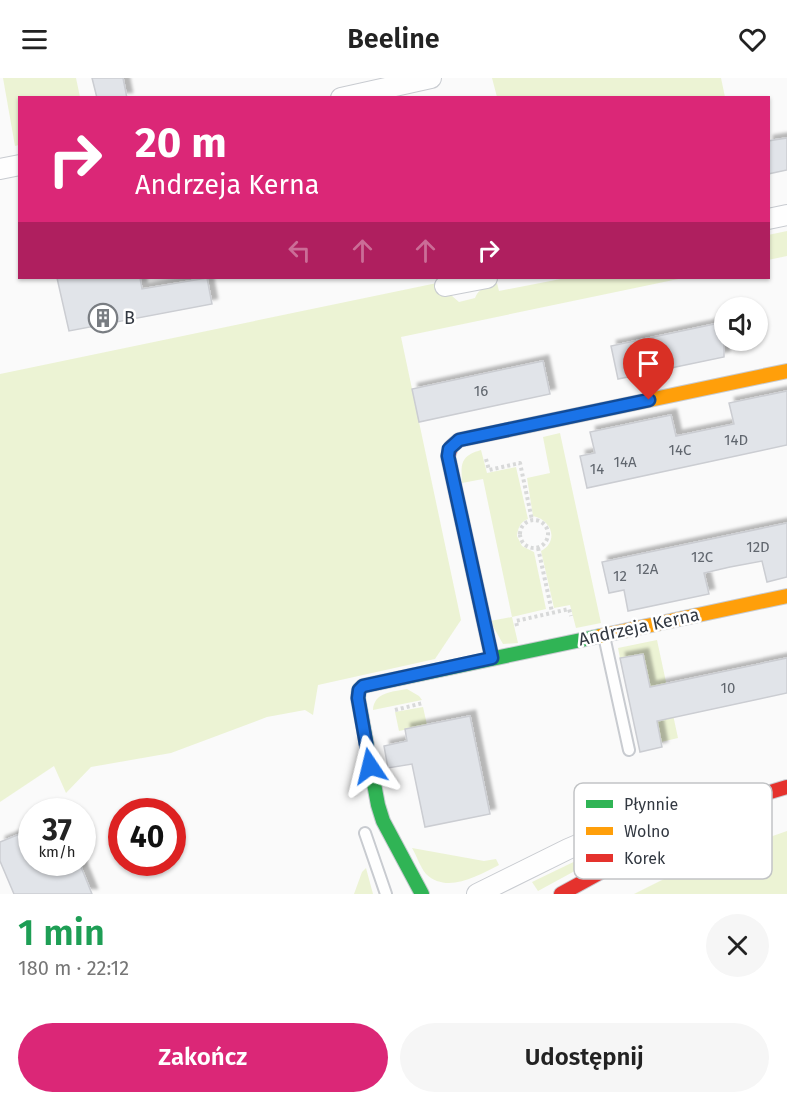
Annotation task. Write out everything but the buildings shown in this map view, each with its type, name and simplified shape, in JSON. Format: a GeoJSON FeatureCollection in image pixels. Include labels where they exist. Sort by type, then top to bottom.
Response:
{"type":"FeatureCollection","features":[{"type":"Feature","properties":{"kind":"street"},"geometry":{"type":"LineString","coordinates":[[350,96],[431,78]]}},
{"type":"Feature","properties":{"kind":"street"},"geometry":{"type":"LineString","coordinates":[[0,169],[18,165]]}},
{"type":"Feature","properties":{"kind":"street"},"geometry":{"type":"LineString","coordinates":[[770,219],[787,215]]}},
{"type":"Feature","properties":{"kind":"street"},"geometry":{"type":"LineString","coordinates":[[445,286],[482,279]]}},
{"type":"Feature","properties":{"kind":"street"},"geometry":{"type":"LineString","coordinates":[[492,658],[448,456],[449,449],[459,440],[787,371]]}},
{"type":"Feature","properties":{"kind":"street","name":"Andrzeja Kerna"},"geometry":{"type":"LineString","coordinates":[[422,894],[381,816],[358,698],[359,690],[363,686],[787,596]]}},
{"type":"Feature","properties":{"kind":"street"},"geometry":{"type":"LineString","coordinates":[[772,792],[787,787]]}},
{"type":"Feature","properties":{"kind":"street"},"geometry":{"type":"LineString","coordinates":[[477,894],[574,846]]}},
{"type":"Feature","properties":{"kind":"street"},"geometry":{"type":"LineString","coordinates":[[561,894],[588,879]]}},
{"type":"Feature","properties":{"kind":"lane"},"geometry":{"type":"LineString","coordinates":[[604,635],[629,750]]}},
{"type":"Feature","properties":{"kind":"lane"},"geometry":{"type":"LineString","coordinates":[[364,833],[386,894]]}},
{"type":"Feature","properties":{"kind":"path"},"geometry":{"type":"LineString","coordinates":[[481,436],[489,470],[520,463],[532,520]]}},
{"type":"Feature","properties":{"kind":"path"},"geometry":{"type":"LineString","coordinates":[[532,520],[541,521],[547,529],[546,543],[538,548],[525,545],[520,537],[524,524],[532,520]]}},
{"type":"Feature","properties":{"kind":"path"},"geometry":{"type":"LineString","coordinates":[[538,548],[552,612]]}},
{"type":"Feature","properties":{"kind":"path"},"geometry":{"type":"LineString","coordinates":[[395,710],[423,703]]}},
{"type":"Feature","properties":{"kind":"green space"},"geometry":{"type":"Polygon","coordinates":[[[3,78],[76,78],[80,96],[18,96],[18,145],[15,146],[3,78]]]}},
{"type":"Feature","properties":{"kind":"green space"},"geometry":{"type":"Polygon","coordinates":[[[492,78],[721,78],[725,96],[497,96],[492,78]]]}},
{"type":"Feature","properties":{"kind":"green space"},"geometry":{"type":"Polygon","coordinates":[[[787,231],[787,256],[770,260],[770,235],[787,231]]]}},
{"type":"Feature","properties":{"kind":"green space"},"geometry":{"type":"Polygon","coordinates":[[[561,279],[678,279],[401,337],[461,620],[435,659],[318,685],[313,715],[305,710],[267,717],[171,753],[91,767],[66,793],[54,766],[0,802],[0,374],[437,283],[459,302],[475,298],[481,290],[497,283],[499,291],[561,279]]]}},
{"type":"Feature","properties":{"kind":"green space"},"geometry":{"type":"Polygon","coordinates":[[[560,433],[601,623],[576,628],[570,605],[554,608],[541,551],[550,542],[551,531],[545,522],[533,516],[527,478],[550,473],[543,437],[560,433]]]}},
{"type":"Feature","properties":{"kind":"green space"},"geometry":{"type":"Polygon","coordinates":[[[481,450],[487,473],[516,467],[528,519],[520,526],[517,536],[522,546],[534,552],[546,609],[512,617],[483,479],[462,483],[465,458],[481,450]]]}},
{"type":"Feature","properties":{"kind":"green space"},"geometry":{"type":"Polygon","coordinates":[[[512,617],[518,643],[503,644],[490,621],[512,617]]]}},
{"type":"Feature","properties":{"kind":"green space"},"geometry":{"type":"Polygon","coordinates":[[[657,640],[678,738],[661,742],[643,654],[620,658],[618,648],[657,640]]]}},
{"type":"Feature","properties":{"kind":"green space"},"geometry":{"type":"Polygon","coordinates":[[[407,689],[422,700],[373,710],[380,696],[407,689]]]}},
{"type":"Feature","properties":{"kind":"green space"},"geometry":{"type":"Polygon","coordinates":[[[423,707],[427,725],[399,731],[395,712],[423,707]]]}},
{"type":"Feature","properties":{"kind":"green space"},"geometry":{"type":"Polygon","coordinates":[[[787,831],[787,894],[634,894],[664,879],[772,879],[772,836],[787,831]]]}},
{"type":"Feature","properties":{"kind":"green space"},"geometry":{"type":"Polygon","coordinates":[[[412,848],[484,861],[496,859],[499,865],[472,878],[443,883],[426,874],[412,848]]]}},
{"type":"Feature","properties":{"kind":"green space"},"geometry":{"type":"Polygon","coordinates":[[[574,862],[574,871],[538,891],[532,882],[574,862]]]}},
{"type":"Feature","properties":{"kind":"green space"},"geometry":{"type":"Polygon","coordinates":[[[366,868],[373,894],[354,894],[362,872],[366,868]]]}},
{"type":"Feature","properties":{"kind":"traffic: fast"},"geometry":{"type":"LineString","coordinates":[[422,894],[383,821],[378,805],[358,698],[359,690],[363,686],[600,636]]}},
{"type":"Feature","properties":{"kind":"traffic: slow"},"geometry":{"type":"LineString","coordinates":[[507,430],[787,371]]}},
{"type":"Feature","properties":{"kind":"traffic: slow"},"geometry":{"type":"LineString","coordinates":[[600,636],[787,596]]}},
{"type":"Feature","properties":{"kind":"traffic: jam"},"geometry":{"type":"LineString","coordinates":[[492,658],[448,456],[451,447],[459,440],[507,430]]}},
{"type":"Feature","properties":{"kind":"traffic: jam"},"geometry":{"type":"LineString","coordinates":[[772,792],[787,787]]}},
{"type":"Feature","properties":{"kind":"traffic: jam"},"geometry":{"type":"LineString","coordinates":[[561,894],[588,879]]}},
{"type":"Feature","properties":{"kind":"place","name":"B"},"geometry":{"type":"Point","coordinates":[103,318]}},
{"type":"Feature","properties":{"kind":"route"},"geometry":{"type":"LineString","coordinates":[[370,766],[358,698],[359,690],[363,686],[492,658],[448,456],[449,449],[459,440],[649,400]]}}]}
